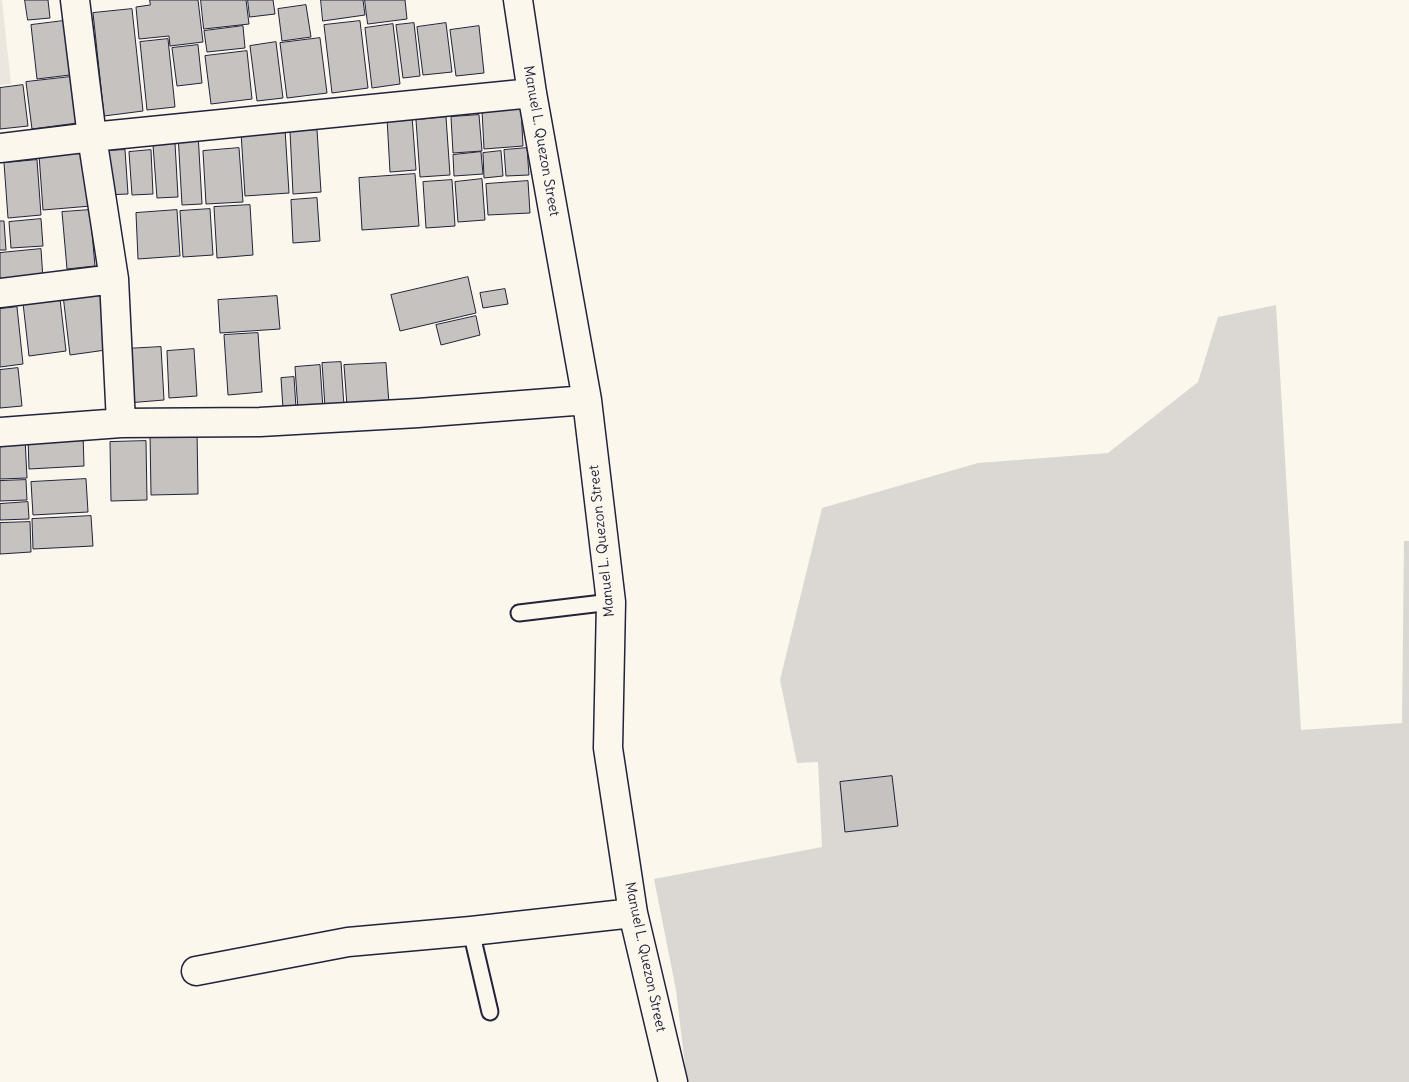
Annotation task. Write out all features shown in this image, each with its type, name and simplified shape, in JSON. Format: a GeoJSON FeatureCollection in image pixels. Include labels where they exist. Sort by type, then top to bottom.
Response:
{"type":"FeatureCollection","features":[{"type":"Feature","properties":{"kind":"street"},"geometry":{"type":"LineString","coordinates":[[75,0],[92,137],[114,279],[122,423]]}},
{"type":"Feature","properties":{"kind":"street","name":"Manuel L. Quezon Street"},"geometry":{"type":"LineString","coordinates":[[518,0],[532,93],[587,400],[611,602],[608,748],[633,913],[673,1082]]}},
{"type":"Feature","properties":{"kind":"street"},"geometry":{"type":"LineString","coordinates":[[0,148],[532,93]]}},
{"type":"Feature","properties":{"kind":"street"},"geometry":{"type":"LineString","coordinates":[[0,293],[114,279]]}},
{"type":"Feature","properties":{"kind":"street"},"geometry":{"type":"LineString","coordinates":[[0,432],[122,423],[260,422],[418,413],[587,400]]}},
{"type":"Feature","properties":{"kind":"street"},"geometry":{"type":"LineString","coordinates":[[196,971],[348,942],[471,931],[633,913]]}},
{"type":"Feature","properties":{"kind":"lane"},"geometry":{"type":"LineString","coordinates":[[519,613],[611,602]]}},
{"type":"Feature","properties":{"kind":"lane"},"geometry":{"type":"LineString","coordinates":[[471,931],[490,1012]]}},
{"type":"Feature","properties":{"kind":"shaded area"},"geometry":{"type":"Polygon","coordinates":[[[0,0],[2,0],[11,84],[0,85],[0,0]]]}},
{"type":"Feature","properties":{"kind":"shaded area"},"geometry":{"type":"Polygon","coordinates":[[[1276,305],[1301,730],[1402,723],[1404,541],[1409,541],[1409,1082],[687,1082],[676,990],[654,879],[822,847],[818,762],[797,763],[780,680],[822,508],[978,463],[1108,453],[1198,382],[1218,317],[1276,305]]]}},
{"type":"Feature","properties":{"kind":"building"},"geometry":{"type":"Polygon","coordinates":[[[25,0],[48,0],[50,18],[28,20],[25,0]]]}},
{"type":"Feature","properties":{"kind":"building"},"geometry":{"type":"Polygon","coordinates":[[[150,0],[198,0],[203,42],[170,46],[169,36],[139,39],[136,7],[150,5],[150,0]]]}},
{"type":"Feature","properties":{"kind":"building"},"geometry":{"type":"Polygon","coordinates":[[[201,0],[246,0],[249,24],[204,29],[201,0]]]}},
{"type":"Feature","properties":{"kind":"building"},"geometry":{"type":"Polygon","coordinates":[[[248,0],[273,0],[275,14],[250,17],[248,0]]]}},
{"type":"Feature","properties":{"kind":"building"},"geometry":{"type":"Polygon","coordinates":[[[321,0],[363,0],[365,15],[323,21],[321,0]]]}},
{"type":"Feature","properties":{"kind":"building"},"geometry":{"type":"Polygon","coordinates":[[[365,0],[405,0],[407,19],[368,24],[365,0]]]}},
{"type":"Feature","properties":{"kind":"building"},"geometry":{"type":"Polygon","coordinates":[[[306,5],[311,37],[282,41],[278,9],[306,5]]]}},
{"type":"Feature","properties":{"kind":"building"},"geometry":{"type":"Polygon","coordinates":[[[132,9],[143,111],[104,116],[93,13],[132,9]]]}},
{"type":"Feature","properties":{"kind":"building"},"geometry":{"type":"Polygon","coordinates":[[[71,20],[78,74],[37,79],[31,25],[71,20]]]}},
{"type":"Feature","properties":{"kind":"building"},"geometry":{"type":"Polygon","coordinates":[[[360,21],[368,88],[332,93],[324,25],[360,21]]]}},
{"type":"Feature","properties":{"kind":"building"},"geometry":{"type":"Polygon","coordinates":[[[414,23],[420,76],[403,78],[396,25],[414,23]]]}},
{"type":"Feature","properties":{"kind":"building"},"geometry":{"type":"Polygon","coordinates":[[[446,23],[452,72],[423,75],[417,27],[446,23]]]}},
{"type":"Feature","properties":{"kind":"building"},"geometry":{"type":"Polygon","coordinates":[[[393,24],[400,84],[372,88],[365,28],[393,24]]]}},
{"type":"Feature","properties":{"kind":"building"},"geometry":{"type":"Polygon","coordinates":[[[243,26],[245,48],[207,52],[204,31],[243,26]]]}},
{"type":"Feature","properties":{"kind":"building"},"geometry":{"type":"Polygon","coordinates":[[[479,26],[484,73],[456,76],[450,30],[479,26]]]}},
{"type":"Feature","properties":{"kind":"building"},"geometry":{"type":"Polygon","coordinates":[[[320,38],[327,93],[287,98],[280,43],[320,38]]]}},
{"type":"Feature","properties":{"kind":"building"},"geometry":{"type":"Polygon","coordinates":[[[168,39],[175,107],[147,110],[140,42],[168,39]]]}},
{"type":"Feature","properties":{"kind":"building"},"geometry":{"type":"Polygon","coordinates":[[[276,42],[283,98],[257,101],[250,46],[276,42]]]}},
{"type":"Feature","properties":{"kind":"building"},"geometry":{"type":"Polygon","coordinates":[[[198,45],[202,83],[177,86],[172,48],[198,45]]]}},
{"type":"Feature","properties":{"kind":"building"},"geometry":{"type":"Polygon","coordinates":[[[247,51],[252,99],[211,104],[205,56],[247,51]]]}},
{"type":"Feature","properties":{"kind":"building"},"geometry":{"type":"Polygon","coordinates":[[[79,76],[85,122],[32,129],[26,82],[79,76]]]}},
{"type":"Feature","properties":{"kind":"building"},"geometry":{"type":"Polygon","coordinates":[[[23,85],[28,126],[0,129],[0,88],[23,85]]]}},
{"type":"Feature","properties":{"kind":"building"},"geometry":{"type":"Polygon","coordinates":[[[521,107],[523,146],[484,149],[482,110],[521,107]]]}},
{"type":"Feature","properties":{"kind":"building"},"geometry":{"type":"Polygon","coordinates":[[[479,115],[482,151],[453,153],[451,117],[479,115]]]}},
{"type":"Feature","properties":{"kind":"building"},"geometry":{"type":"Polygon","coordinates":[[[412,116],[416,170],[390,172],[387,118],[412,116]]]}},
{"type":"Feature","properties":{"kind":"building"},"geometry":{"type":"Polygon","coordinates":[[[446,117],[450,175],[420,177],[416,120],[446,117]]]}},
{"type":"Feature","properties":{"kind":"building"},"geometry":{"type":"Polygon","coordinates":[[[285,129],[289,193],[245,196],[241,132],[285,129]]]}},
{"type":"Feature","properties":{"kind":"building"},"geometry":{"type":"Polygon","coordinates":[[[317,130],[321,192],[293,194],[290,131],[317,130]]]}},
{"type":"Feature","properties":{"kind":"building"},"geometry":{"type":"Polygon","coordinates":[[[198,133],[202,204],[182,205],[178,134],[198,133]]]}},
{"type":"Feature","properties":{"kind":"building"},"geometry":{"type":"Polygon","coordinates":[[[175,143],[178,197],[157,198],[153,145],[175,143]]]}},
{"type":"Feature","properties":{"kind":"building"},"geometry":{"type":"Polygon","coordinates":[[[239,148],[243,202],[206,204],[203,151],[239,148]]]}},
{"type":"Feature","properties":{"kind":"building"},"geometry":{"type":"Polygon","coordinates":[[[527,148],[529,175],[506,176],[504,150],[527,148]]]}},
{"type":"Feature","properties":{"kind":"building"},"geometry":{"type":"Polygon","coordinates":[[[125,150],[128,194],[105,195],[103,151],[125,150]]]}},
{"type":"Feature","properties":{"kind":"building"},"geometry":{"type":"Polygon","coordinates":[[[151,150],[153,194],[132,195],[129,152],[151,150]]]}},
{"type":"Feature","properties":{"kind":"building"},"geometry":{"type":"Polygon","coordinates":[[[87,151],[91,206],[43,210],[39,155],[87,151]]]}},
{"type":"Feature","properties":{"kind":"building"},"geometry":{"type":"Polygon","coordinates":[[[501,151],[503,176],[484,178],[483,153],[501,151]]]}},
{"type":"Feature","properties":{"kind":"building"},"geometry":{"type":"Polygon","coordinates":[[[481,152],[483,174],[454,176],[453,155],[481,152]]]}},
{"type":"Feature","properties":{"kind":"building"},"geometry":{"type":"Polygon","coordinates":[[[37,160],[41,215],[8,218],[4,163],[37,160]]]}},
{"type":"Feature","properties":{"kind":"building"},"geometry":{"type":"Polygon","coordinates":[[[415,174],[419,226],[362,230],[359,178],[415,174]]]}},
{"type":"Feature","properties":{"kind":"building"},"geometry":{"type":"Polygon","coordinates":[[[482,179],[485,220],[458,222],[455,182],[482,179]]]}},
{"type":"Feature","properties":{"kind":"building"},"geometry":{"type":"Polygon","coordinates":[[[452,180],[455,226],[426,228],[423,182],[452,180]]]}},
{"type":"Feature","properties":{"kind":"building"},"geometry":{"type":"Polygon","coordinates":[[[528,181],[530,213],[488,215],[486,184],[528,181]]]}},
{"type":"Feature","properties":{"kind":"building"},"geometry":{"type":"Polygon","coordinates":[[[317,198],[320,241],[293,243],[291,200],[317,198]]]}},
{"type":"Feature","properties":{"kind":"building"},"geometry":{"type":"Polygon","coordinates":[[[250,205],[253,255],[217,258],[214,207],[250,205]]]}},
{"type":"Feature","properties":{"kind":"building"},"geometry":{"type":"Polygon","coordinates":[[[210,209],[213,255],[183,257],[180,211],[210,209]]]}},
{"type":"Feature","properties":{"kind":"building"},"geometry":{"type":"Polygon","coordinates":[[[90,210],[95,266],[67,269],[62,212],[90,210]]]}},
{"type":"Feature","properties":{"kind":"building"},"geometry":{"type":"Polygon","coordinates":[[[177,210],[180,256],[138,259],[136,213],[177,210]]]}},
{"type":"Feature","properties":{"kind":"building"},"geometry":{"type":"Polygon","coordinates":[[[41,219],[43,246],[11,248],[9,222],[41,219]]]}},
{"type":"Feature","properties":{"kind":"building"},"geometry":{"type":"Polygon","coordinates":[[[0,221],[4,221],[6,250],[0,250],[0,221]]]}},
{"type":"Feature","properties":{"kind":"building"},"geometry":{"type":"Polygon","coordinates":[[[41,249],[43,279],[0,282],[0,253],[41,249]]]}},
{"type":"Feature","properties":{"kind":"building"},"geometry":{"type":"Polygon","coordinates":[[[468,277],[476,313],[400,331],[391,295],[468,277]]]}},
{"type":"Feature","properties":{"kind":"building"},"geometry":{"type":"Polygon","coordinates":[[[112,288],[113,349],[70,355],[63,295],[112,288]]]}},
{"type":"Feature","properties":{"kind":"building"},"geometry":{"type":"Polygon","coordinates":[[[505,289],[508,304],[483,308],[480,293],[505,289]]]}},
{"type":"Feature","properties":{"kind":"building"},"geometry":{"type":"Polygon","coordinates":[[[277,296],[280,329],[220,333],[218,300],[277,296]]]}},
{"type":"Feature","properties":{"kind":"building"},"geometry":{"type":"Polygon","coordinates":[[[60,299],[66,351],[29,356],[23,303],[60,299]]]}},
{"type":"Feature","properties":{"kind":"building"},"geometry":{"type":"Polygon","coordinates":[[[17,307],[23,364],[0,367],[0,309],[17,307]]]}},
{"type":"Feature","properties":{"kind":"building"},"geometry":{"type":"Polygon","coordinates":[[[476,316],[480,335],[441,345],[436,325],[476,316]]]}},
{"type":"Feature","properties":{"kind":"building"},"geometry":{"type":"Polygon","coordinates":[[[258,333],[262,392],[228,395],[224,335],[258,333]]]}},
{"type":"Feature","properties":{"kind":"building"},"geometry":{"type":"Polygon","coordinates":[[[161,347],[164,400],[127,403],[124,349],[161,347]]]}},
{"type":"Feature","properties":{"kind":"building"},"geometry":{"type":"Polygon","coordinates":[[[194,349],[197,396],[169,398],[167,351],[194,349]]]}},
{"type":"Feature","properties":{"kind":"building"},"geometry":{"type":"Polygon","coordinates":[[[341,362],[344,406],[325,407],[322,363],[341,362]]]}},
{"type":"Feature","properties":{"kind":"building"},"geometry":{"type":"Polygon","coordinates":[[[386,363],[389,404],[347,406],[344,365],[386,363]]]}},
{"type":"Feature","properties":{"kind":"building"},"geometry":{"type":"Polygon","coordinates":[[[320,365],[323,409],[298,410],[295,367],[320,365]]]}},
{"type":"Feature","properties":{"kind":"building"},"geometry":{"type":"Polygon","coordinates":[[[18,368],[22,406],[0,408],[0,370],[18,368]]]}},
{"type":"Feature","properties":{"kind":"building"},"geometry":{"type":"Polygon","coordinates":[[[294,377],[296,408],[283,409],[281,378],[294,377]]]}},
{"type":"Feature","properties":{"kind":"building"},"geometry":{"type":"Polygon","coordinates":[[[197,430],[198,494],[151,495],[150,432],[197,430]]]}},
{"type":"Feature","properties":{"kind":"building"},"geometry":{"type":"Polygon","coordinates":[[[83,434],[84,466],[29,469],[28,437],[83,434]]]}},
{"type":"Feature","properties":{"kind":"building"},"geometry":{"type":"Polygon","coordinates":[[[25,438],[27,478],[0,479],[0,439],[25,438]]]}},
{"type":"Feature","properties":{"kind":"building"},"geometry":{"type":"Polygon","coordinates":[[[146,441],[147,500],[111,501],[110,442],[146,441]]]}},
{"type":"Feature","properties":{"kind":"building"},"geometry":{"type":"Polygon","coordinates":[[[86,479],[88,512],[33,515],[31,482],[86,479]]]}},
{"type":"Feature","properties":{"kind":"building"},"geometry":{"type":"Polygon","coordinates":[[[26,480],[27,500],[0,501],[0,481],[26,480]]]}},
{"type":"Feature","properties":{"kind":"building"},"geometry":{"type":"Polygon","coordinates":[[[28,502],[29,519],[0,520],[0,504],[28,502]]]}},
{"type":"Feature","properties":{"kind":"building"},"geometry":{"type":"Polygon","coordinates":[[[91,516],[93,546],[33,549],[32,519],[91,516]]]}},
{"type":"Feature","properties":{"kind":"building"},"geometry":{"type":"Polygon","coordinates":[[[30,522],[31,552],[0,554],[0,523],[30,522]]]}},
{"type":"Feature","properties":{"kind":"building"},"geometry":{"type":"Polygon","coordinates":[[[892,776],[898,826],[845,832],[840,782],[892,776]]]}}]}
